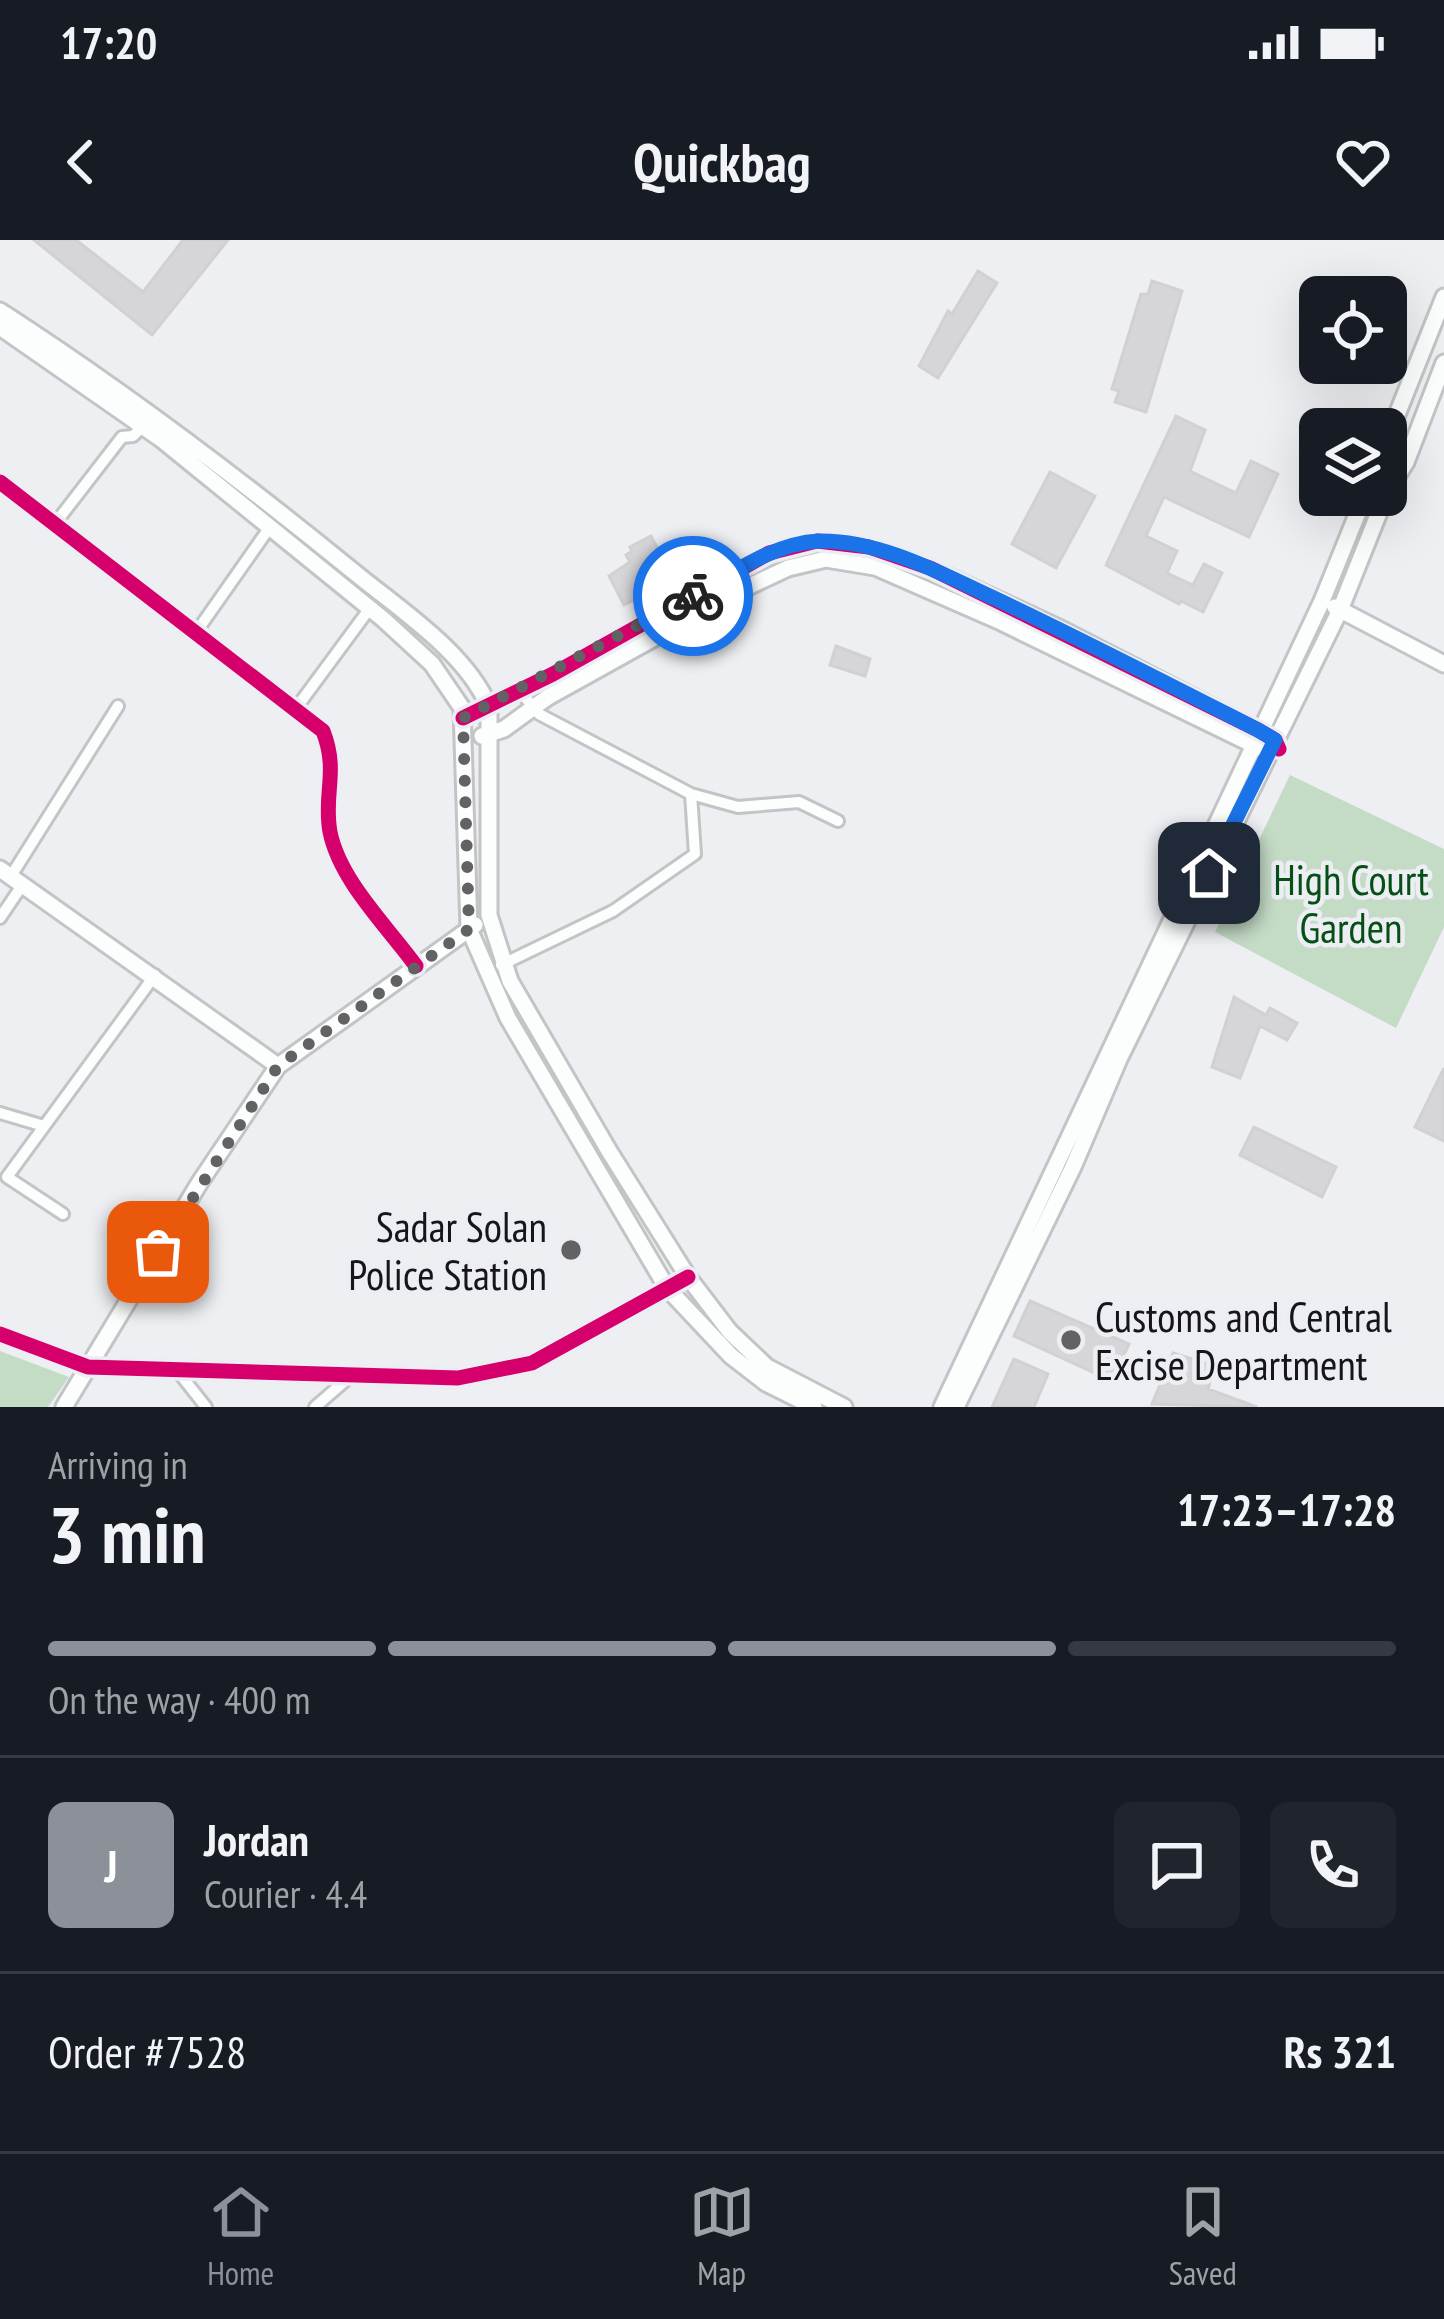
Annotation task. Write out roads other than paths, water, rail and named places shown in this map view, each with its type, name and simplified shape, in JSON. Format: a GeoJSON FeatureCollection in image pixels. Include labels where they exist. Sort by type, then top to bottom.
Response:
{"type":"FeatureCollection","features":[{"type":"Feature","properties":{"kind":"main road"},"geometry":{"type":"LineString","coordinates":[[1400,408],[1444,297]]}},
{"type":"Feature","properties":{"kind":"main road"},"geometry":{"type":"LineString","coordinates":[[0,310],[138,401],[310,537],[452,656],[483,692],[489,707],[489,915],[502,964],[609,1151],[688,1277],[730,1332],[767,1367],[844,1407]]}},
{"type":"Feature","properties":{"kind":"main road"},"geometry":{"type":"LineString","coordinates":[[0,326],[143,426],[370,608],[432,664],[462,708],[469,929],[485,972],[667,1288],[731,1356],[766,1383],[814,1407]]}},
{"type":"Feature","properties":{"kind":"main road"},"geometry":{"type":"LineString","coordinates":[[1407,459],[1444,363]]}},
{"type":"Feature","properties":{"kind":"main road"},"geometry":{"type":"LineString","coordinates":[[942,1407],[1322,601],[1356,516]]}},
{"type":"Feature","properties":{"kind":"main road"},"geometry":{"type":"LineString","coordinates":[[956,1407],[1340,610],[1378,516]]}},
{"type":"Feature","properties":{"kind":"main road"},"geometry":{"type":"LineString","coordinates":[[463,718],[769,554],[817,541],[869,547],[930,568],[1271,746]]}},
{"type":"Feature","properties":{"kind":"main road"},"geometry":{"type":"LineString","coordinates":[[466,740],[489,734],[737,592],[788,568],[826,560],[875,567],[1255,737]]}},
{"type":"Feature","properties":{"kind":"main road"},"geometry":{"type":"LineString","coordinates":[[1322,601],[1444,664]]}},
{"type":"Feature","properties":{"kind":"main road"},"geometry":{"type":"LineString","coordinates":[[12,876],[278,1066]]}},
{"type":"Feature","properties":{"kind":"main road"},"geometry":{"type":"LineString","coordinates":[[64,1407],[200,1182],[278,1066],[489,915]]}},
{"type":"Feature","properties":{"kind":"main road"},"geometry":{"type":"LineString","coordinates":[[88,1367],[458,1378],[532,1363],[688,1277]]}},
{"type":"Feature","properties":{"kind":"street"},"geometry":{"type":"LineString","coordinates":[[54,525],[122,437],[133,436],[143,426]]}},
{"type":"Feature","properties":{"kind":"street"},"geometry":{"type":"LineString","coordinates":[[0,482],[323,731],[334,759],[329,826],[337,857],[416,966]]}},
{"type":"Feature","properties":{"kind":"street"},"geometry":{"type":"LineString","coordinates":[[196,631],[270,527]]}},
{"type":"Feature","properties":{"kind":"street"},"geometry":{"type":"LineString","coordinates":[[297,707],[370,608]]}},
{"type":"Feature","properties":{"kind":"street"},"geometry":{"type":"LineString","coordinates":[[519,689],[533,708],[691,794],[738,807],[799,802],[838,821]]}},
{"type":"Feature","properties":{"kind":"street"},"geometry":{"type":"LineString","coordinates":[[0,917],[12,876],[118,706]]}},
{"type":"Feature","properties":{"kind":"street"},"geometry":{"type":"LineString","coordinates":[[485,972],[613,911],[695,854],[691,794]]}},
{"type":"Feature","properties":{"kind":"street"},"geometry":{"type":"LineString","coordinates":[[63,1214],[7,1178],[155,975]]}},
{"type":"Feature","properties":{"kind":"street"},"geometry":{"type":"LineString","coordinates":[[0,1113],[44,1126]]}},
{"type":"Feature","properties":{"kind":"street"},"geometry":{"type":"LineString","coordinates":[[0,1334],[88,1367]]}},
{"type":"Feature","properties":{"kind":"street"},"geometry":{"type":"LineString","coordinates":[[176,1369],[206,1407]]}},
{"type":"Feature","properties":{"kind":"street"},"geometry":{"type":"LineString","coordinates":[[314,1407],[353,1374]]}},
{"type":"Feature","properties":{"kind":"place","name":"Sadar Solan Police Station"},"geometry":{"type":"Point","coordinates":[571,1250]}},
{"type":"Feature","properties":{"kind":"place","name":"Customs and Central Excise Department"},"geometry":{"type":"Point","coordinates":[1071,1340]}},
{"type":"Feature","properties":{"kind":"park label","name":"High Court Garden"},"geometry":{"type":"Point","coordinates":[1351,903]}}]}
